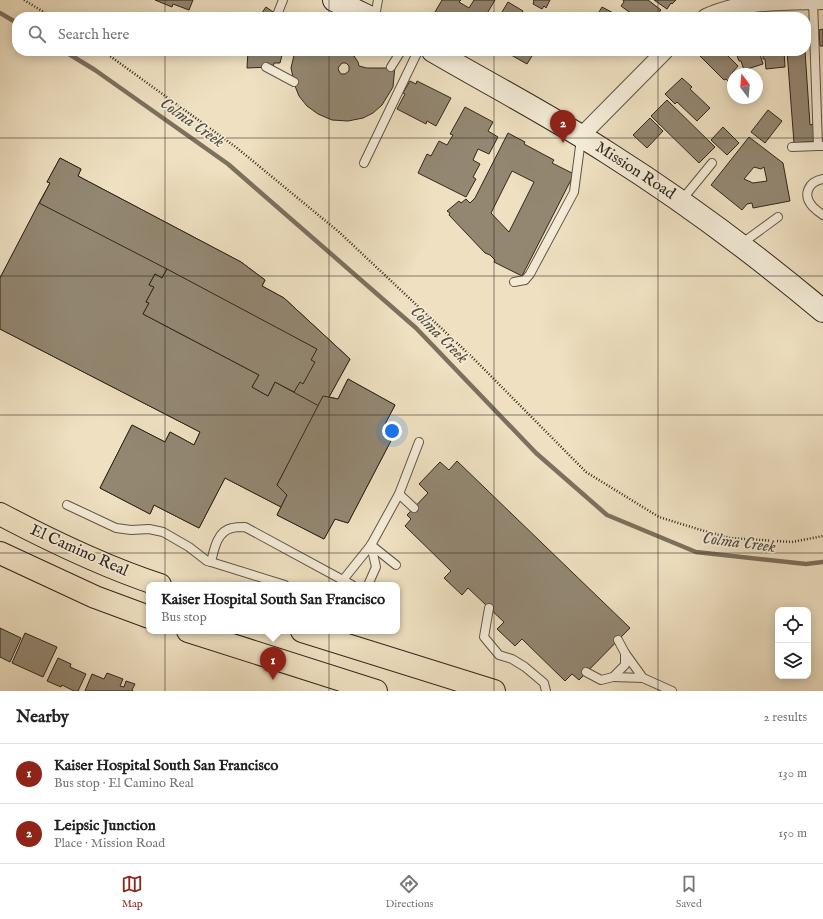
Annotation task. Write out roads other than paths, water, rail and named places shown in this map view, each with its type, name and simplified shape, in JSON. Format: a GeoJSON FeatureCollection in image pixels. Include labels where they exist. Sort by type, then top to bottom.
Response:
{"type":"FeatureCollection","features":[{"type":"Feature","properties":{"kind":"main road","name":"El Camino Real"},"geometry":{"type":"LineString","coordinates":[[0,514],[60,544],[152,582]]}},
{"type":"Feature","properties":{"kind":"main road"},"geometry":{"type":"LineString","coordinates":[[0,554],[95,597],[146,616]]}},
{"type":"Feature","properties":{"kind":"main road"},"geometry":{"type":"LineString","coordinates":[[197,634],[376,691]]}},
{"type":"Feature","properties":{"kind":"main road"},"geometry":{"type":"LineString","coordinates":[[314,671],[330,634]]}},
{"type":"Feature","properties":{"kind":"main road"},"geometry":{"type":"LineString","coordinates":[[333,634],[494,691]]}},
{"type":"Feature","properties":{"kind":"street"},"geometry":{"type":"LineString","coordinates":[[334,0],[359,12]]}},
{"type":"Feature","properties":{"kind":"street"},"geometry":{"type":"LineString","coordinates":[[718,12],[730,7],[746,4],[818,1]]}},
{"type":"Feature","properties":{"kind":"street","name":"Mission Road"},"geometry":{"type":"LineString","coordinates":[[441,56],[581,136],[631,167],[740,244],[823,311]]}},
{"type":"Feature","properties":{"kind":"street"},"geometry":{"type":"LineString","coordinates":[[581,136],[660,56]]}},
{"type":"Feature","properties":{"kind":"lane"},"geometry":{"type":"LineString","coordinates":[[278,12],[283,0]]}},
{"type":"Feature","properties":{"kind":"lane"},"geometry":{"type":"LineString","coordinates":[[376,12],[378,0]]}},
{"type":"Feature","properties":{"kind":"lane"},"geometry":{"type":"LineString","coordinates":[[792,147],[820,146],[818,1]]}},
{"type":"Feature","properties":{"kind":"lane"},"geometry":{"type":"LineString","coordinates":[[391,67],[397,56]]}},
{"type":"Feature","properties":{"kind":"lane"},"geometry":{"type":"LineString","coordinates":[[364,163],[416,56]]}},
{"type":"Feature","properties":{"kind":"lane"},"geometry":{"type":"LineString","coordinates":[[266,67],[294,82]]}},
{"type":"Feature","properties":{"kind":"lane"},"geometry":{"type":"LineString","coordinates":[[514,282],[525,280],[530,274],[574,192],[581,136]]}},
{"type":"Feature","properties":{"kind":"lane"},"geometry":{"type":"LineString","coordinates":[[681,201],[712,163]]}},
{"type":"Feature","properties":{"kind":"lane"},"geometry":{"type":"LineString","coordinates":[[823,179],[816,180],[811,184],[807,193],[809,201],[813,207],[823,215]]}},
{"type":"Feature","properties":{"kind":"lane"},"geometry":{"type":"LineString","coordinates":[[740,244],[778,217]]}},
{"type":"Feature","properties":{"kind":"lane"},"geometry":{"type":"LineString","coordinates":[[211,562],[215,546],[220,535],[231,528],[245,527],[342,582],[371,545],[399,494],[419,442]]}},
{"type":"Feature","properties":{"kind":"lane"},"geometry":{"type":"LineString","coordinates":[[399,494],[414,508]]}},
{"type":"Feature","properties":{"kind":"lane"},"geometry":{"type":"LineString","coordinates":[[67,505],[116,528],[131,530],[149,529],[163,532],[189,547],[207,561],[275,582]]}},
{"type":"Feature","properties":{"kind":"lane"},"geometry":{"type":"LineString","coordinates":[[371,545],[396,565]]}},
{"type":"Feature","properties":{"kind":"lane"},"geometry":{"type":"LineString","coordinates":[[369,582],[376,567],[371,545]]}},
{"type":"Feature","properties":{"kind":"lane"},"geometry":{"type":"LineString","coordinates":[[489,608],[484,637],[499,655],[525,667],[544,683],[546,691]]}},
{"type":"Feature","properties":{"kind":"lane"},"geometry":{"type":"LineString","coordinates":[[618,640],[625,653],[643,678]]}},
{"type":"Feature","properties":{"kind":"lane"},"geometry":{"type":"LineString","coordinates":[[613,677],[625,665],[625,653]]}},
{"type":"Feature","properties":{"kind":"lane"},"geometry":{"type":"LineString","coordinates":[[586,672],[601,680],[613,677],[643,678],[672,691]]}},
{"type":"Feature","properties":{"kind":"waterway","name":"Colma Creek"},"geometry":{"type":"LineString","coordinates":[[0,13],[12,20]]}},
{"type":"Feature","properties":{"kind":"waterway","name":"Colma Creek"},"geometry":{"type":"LineString","coordinates":[[72,56],[95,70],[228,164],[416,328],[536,453],[607,515],[696,552],[806,564],[823,562]]}},
{"type":"Feature","properties":{"kind":"place","name":"Leipsic Junction"},"geometry":{"type":"Point","coordinates":[563,143]}},
{"type":"Feature","properties":{"kind":"place","name":"Kaiser Hospital South San Francisco"},"geometry":{"type":"Point","coordinates":[273,680]}}]}
